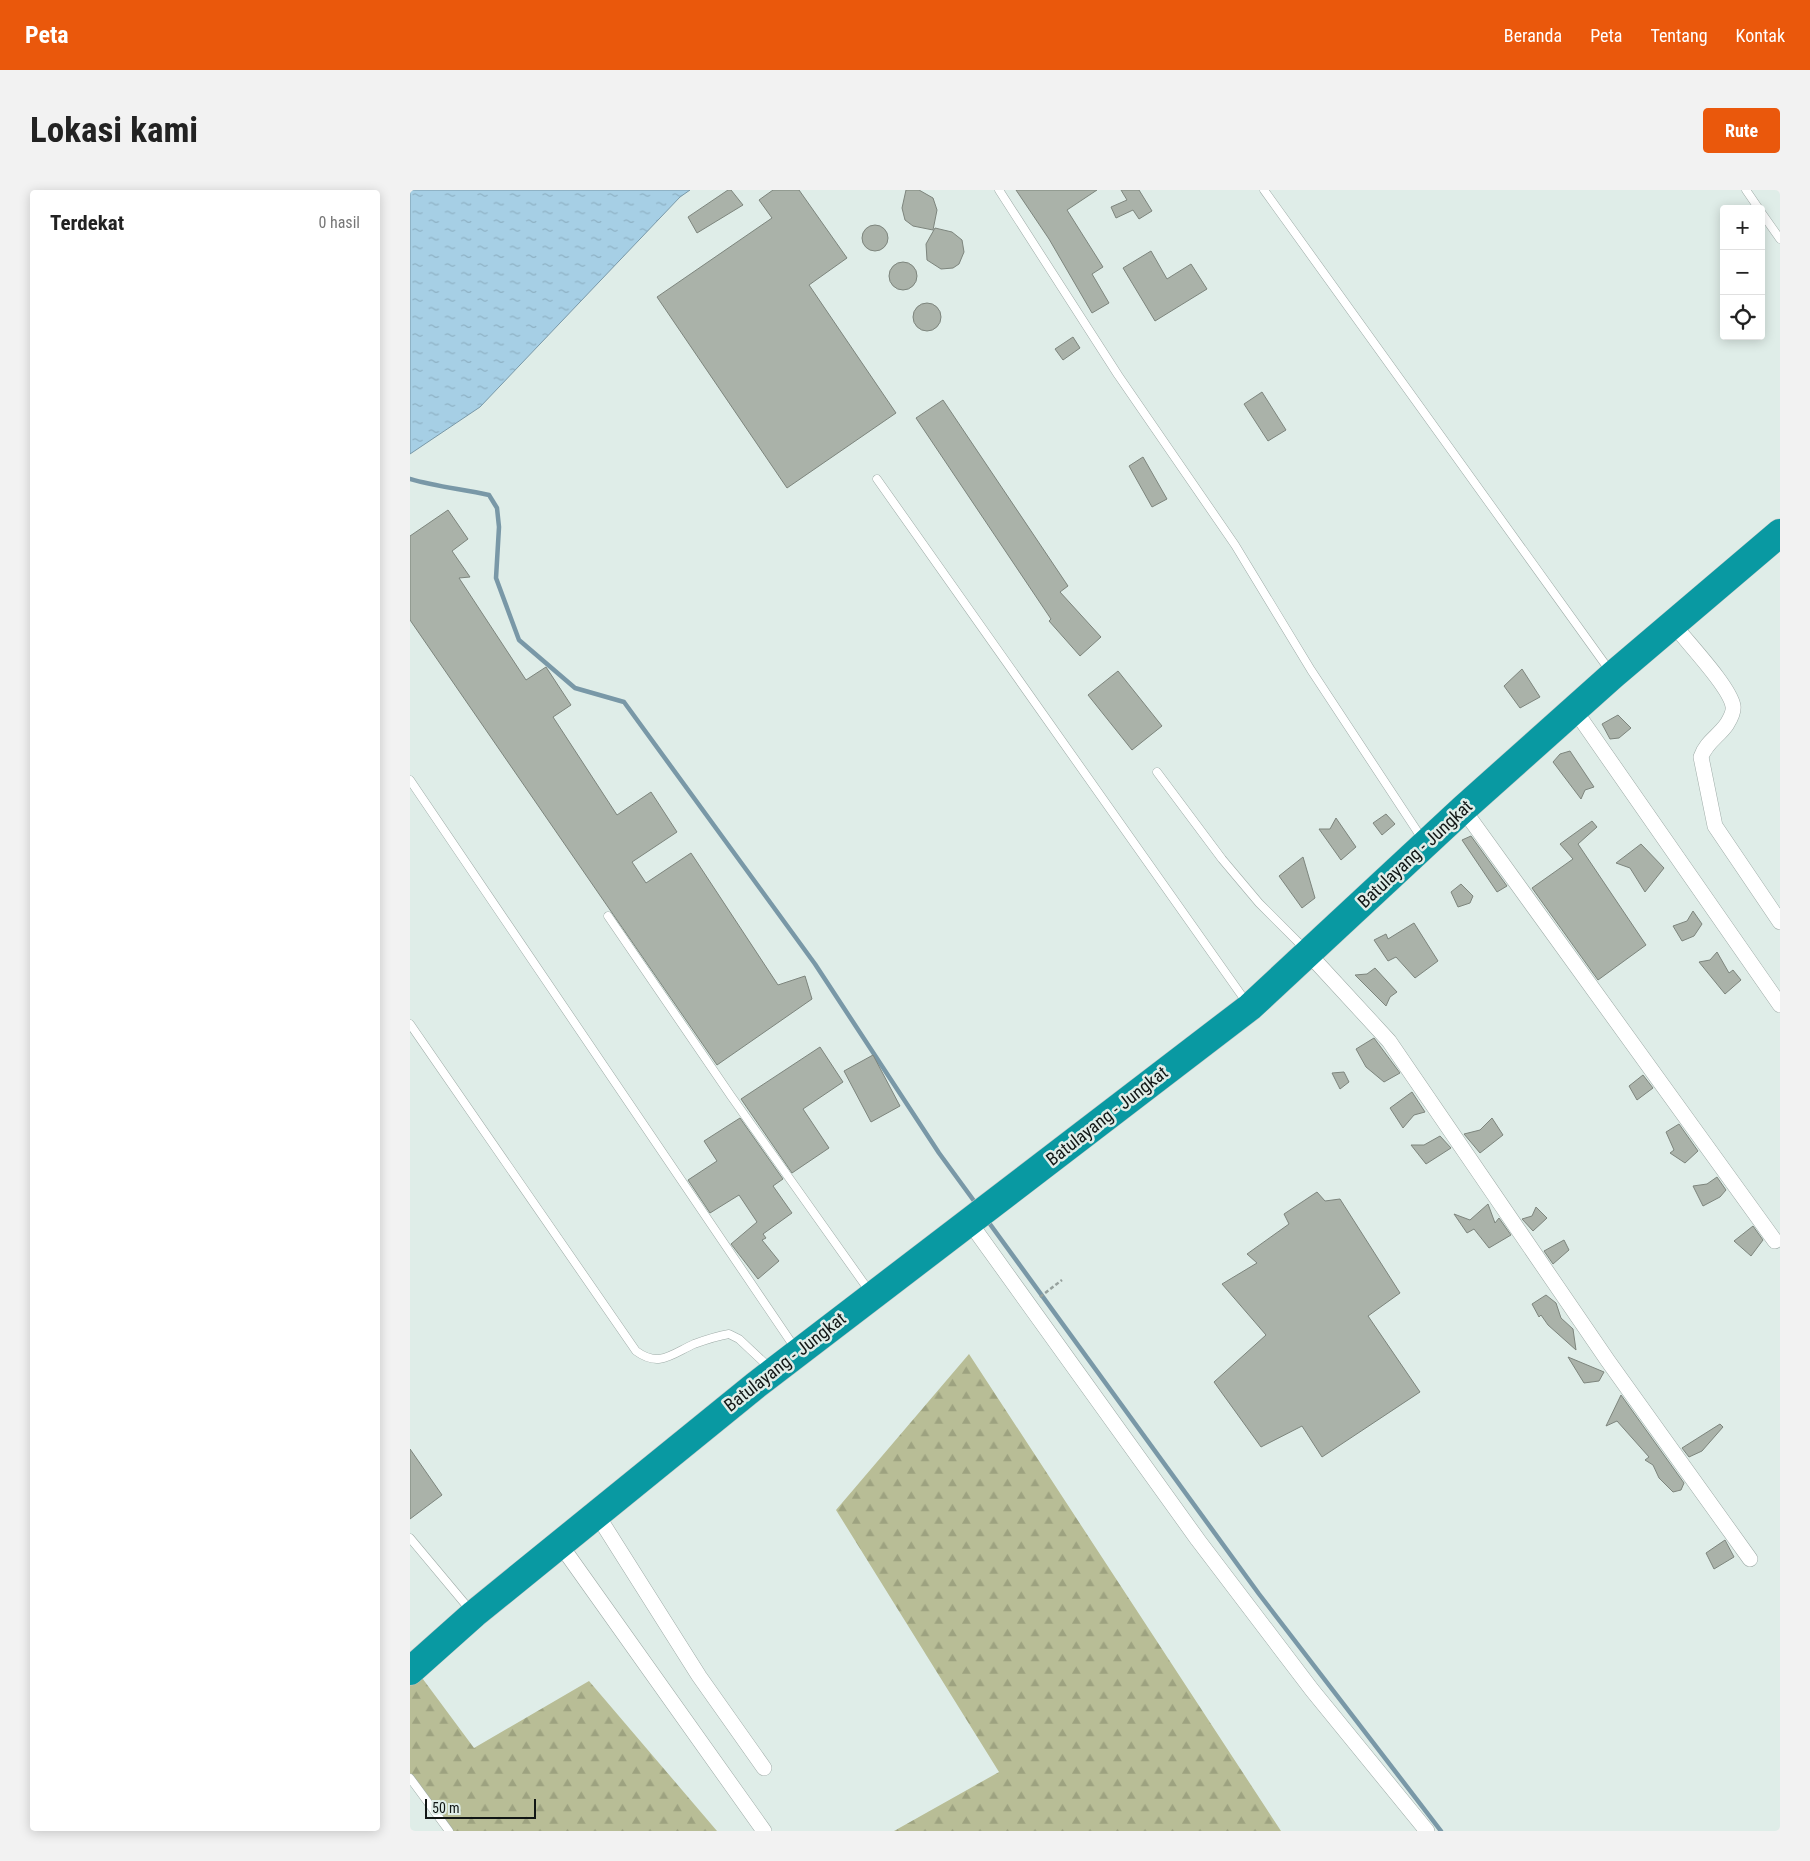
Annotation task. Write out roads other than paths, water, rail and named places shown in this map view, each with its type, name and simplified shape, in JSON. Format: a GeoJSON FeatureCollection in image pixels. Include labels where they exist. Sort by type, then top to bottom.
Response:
{"type":"FeatureCollection","features":[{"type":"Feature","properties":{"kind":"highway","name":"Batulayang - Jungkat"},"geometry":{"type":"LineString","coordinates":[[410,1671],[474,1614],[596,1513],[773,1371],[1250,1007],[1463,809],[1612,675],[1674,625],[1780,533]]}},
{"type":"Feature","properties":{"kind":"street"},"geometry":{"type":"LineString","coordinates":[[1674,625],[1731,698],[1734,708],[1726,725],[1704,748],[1701,757],[1711,812],[1715,826],[1780,922]]}},
{"type":"Feature","properties":{"kind":"street"},"geometry":{"type":"LineString","coordinates":[[1574,709],[1780,1005]]}},
{"type":"Feature","properties":{"kind":"street"},"geometry":{"type":"LineString","coordinates":[[1463,809],[1775,1242]]}},
{"type":"Feature","properties":{"kind":"street"},"geometry":{"type":"LineString","coordinates":[[1308,952],[1389,1041],[1608,1361],[1750,1559]]}},
{"type":"Feature","properties":{"kind":"street"},"geometry":{"type":"LineString","coordinates":[[977,1214],[1204,1548],[1312,1690],[1427,1831]]}},
{"type":"Feature","properties":{"kind":"street"},"geometry":{"type":"LineString","coordinates":[[596,1513],[699,1676],[764,1768]]}},
{"type":"Feature","properties":{"kind":"street"},"geometry":{"type":"LineString","coordinates":[[560,1544],[764,1831]]}},
{"type":"Feature","properties":{"kind":"lane"},"geometry":{"type":"LineString","coordinates":[[999,190],[1118,375],[1235,545],[1311,670],[1426,844]]}},
{"type":"Feature","properties":{"kind":"lane"},"geometry":{"type":"LineString","coordinates":[[1264,190],[1612,675]]}},
{"type":"Feature","properties":{"kind":"lane"},"geometry":{"type":"LineString","coordinates":[[1746,190],[1756,205]]}},
{"type":"Feature","properties":{"kind":"lane"},"geometry":{"type":"LineString","coordinates":[[1765,217],[1780,239]]}},
{"type":"Feature","properties":{"kind":"lane"},"geometry":{"type":"LineString","coordinates":[[877,480],[1250,1007]]}},
{"type":"Feature","properties":{"kind":"lane"},"geometry":{"type":"LineString","coordinates":[[1157,772],[1222,859],[1259,903],[1308,952]]}},
{"type":"Feature","properties":{"kind":"lane"},"geometry":{"type":"LineString","coordinates":[[410,780],[798,1352]]}},
{"type":"Feature","properties":{"kind":"lane"},"geometry":{"type":"LineString","coordinates":[[608,916],[731,1096],[872,1295]]}},
{"type":"Feature","properties":{"kind":"lane"},"geometry":{"type":"LineString","coordinates":[[410,1024],[636,1351],[643,1356],[662,1359],[674,1356],[693,1345],[729,1334],[739,1339],[773,1371]]}},
{"type":"Feature","properties":{"kind":"lane"},"geometry":{"type":"LineString","coordinates":[[410,1538],[474,1614]]}},
{"type":"Feature","properties":{"kind":"lane"},"geometry":{"type":"LineString","coordinates":[[410,1778],[449,1831]]}},
{"type":"Feature","properties":{"kind":"water"},"geometry":{"type":"Polygon","coordinates":[[[410,190],[690,190],[680,197],[480,407],[410,454],[410,190]]]}},
{"type":"Feature","properties":{"kind":"waterway"},"geometry":{"type":"LineString","coordinates":[[410,479],[489,495],[497,508],[499,527],[496,578],[519,640],[575,688],[624,702],[815,964],[939,1153],[977,1205]]}},
{"type":"Feature","properties":{"kind":"waterway"},"geometry":{"type":"LineString","coordinates":[[987,1220],[1259,1594],[1441,1831]]}}]}
